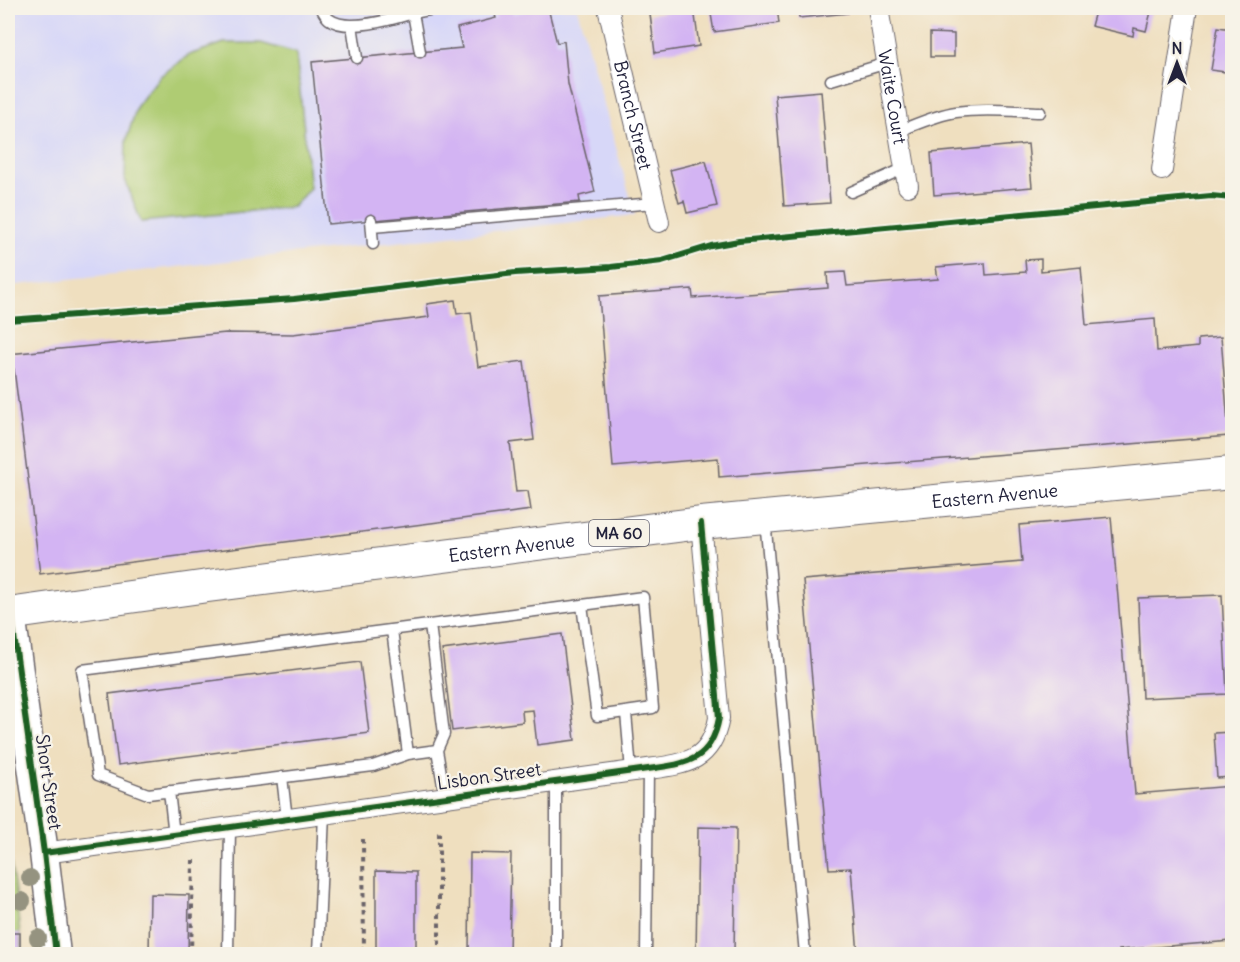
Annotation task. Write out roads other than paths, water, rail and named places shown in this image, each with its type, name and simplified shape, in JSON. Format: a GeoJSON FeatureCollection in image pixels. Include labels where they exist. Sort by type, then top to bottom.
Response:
{"type":"FeatureCollection","features":[{"type":"Feature","properties":{"kind":"main road","name":"Eastern Avenue"},"geometry":{"type":"LineString","coordinates":[[9,614],[208,586],[701,523],[1233,473]]}},
{"type":"Feature","properties":{"kind":"main road","name":"Short Street"},"geometry":{"type":"LineString","coordinates":[[9,614],[44,853],[56,954]]}},
{"type":"Feature","properties":{"kind":"street","name":"Branch Street"},"geometry":{"type":"LineString","coordinates":[[608,8],[657,212]]}},
{"type":"Feature","properties":{"kind":"street","name":"Waite Court"},"geometry":{"type":"LineString","coordinates":[[878,8],[907,177]]}},
{"type":"Feature","properties":{"kind":"street"},"geometry":{"type":"LineString","coordinates":[[1161,170],[1187,8]]}},
{"type":"Feature","properties":{"kind":"street","name":"Lisbon Street"},"geometry":{"type":"LineString","coordinates":[[44,853],[683,764],[692,760],[711,743],[717,727],[719,710],[701,523]]}},
{"type":"Feature","properties":{"kind":"lane"},"geometry":{"type":"LineString","coordinates":[[321,8],[329,19],[352,25],[385,21],[411,10],[439,8]]}},
{"type":"Feature","properties":{"kind":"lane"},"geometry":{"type":"LineString","coordinates":[[411,10],[420,52]]}},
{"type":"Feature","properties":{"kind":"lane"},"geometry":{"type":"LineString","coordinates":[[352,25],[357,58]]}},
{"type":"Feature","properties":{"kind":"lane"},"geometry":{"type":"LineString","coordinates":[[831,80],[887,63]]}},
{"type":"Feature","properties":{"kind":"lane"},"geometry":{"type":"LineString","coordinates":[[899,131],[956,112],[1040,112]]}},
{"type":"Feature","properties":{"kind":"lane"},"geometry":{"type":"LineString","coordinates":[[851,192],[907,177]]}},
{"type":"Feature","properties":{"kind":"lane"},"geometry":{"type":"LineString","coordinates":[[373,244],[372,223],[657,212]]}},
{"type":"Feature","properties":{"kind":"lane"},"geometry":{"type":"LineString","coordinates":[[765,516],[805,954]]}},
{"type":"Feature","properties":{"kind":"lane"},"geometry":{"type":"LineString","coordinates":[[437,750],[408,754],[373,766],[148,794],[98,775],[82,670],[643,597],[653,708],[597,716],[582,605]]}},
{"type":"Feature","properties":{"kind":"lane"},"geometry":{"type":"LineString","coordinates":[[430,625],[444,734],[437,750],[445,797]]}},
{"type":"Feature","properties":{"kind":"lane"},"geometry":{"type":"LineString","coordinates":[[392,630],[408,754]]}},
{"type":"Feature","properties":{"kind":"lane"},"geometry":{"type":"LineString","coordinates":[[626,713],[640,770],[646,954]]}},
{"type":"Feature","properties":{"kind":"lane"},"geometry":{"type":"LineString","coordinates":[[282,777],[287,819]]}},
{"type":"Feature","properties":{"kind":"lane"},"geometry":{"type":"LineString","coordinates":[[556,782],[556,954]]}},
{"type":"Feature","properties":{"kind":"lane"},"geometry":{"type":"LineString","coordinates":[[169,791],[174,835]]}},
{"type":"Feature","properties":{"kind":"lane"},"geometry":{"type":"LineString","coordinates":[[318,954],[324,814]]}},
{"type":"Feature","properties":{"kind":"lane"},"geometry":{"type":"LineString","coordinates":[[228,954],[230,828]]}}]}
